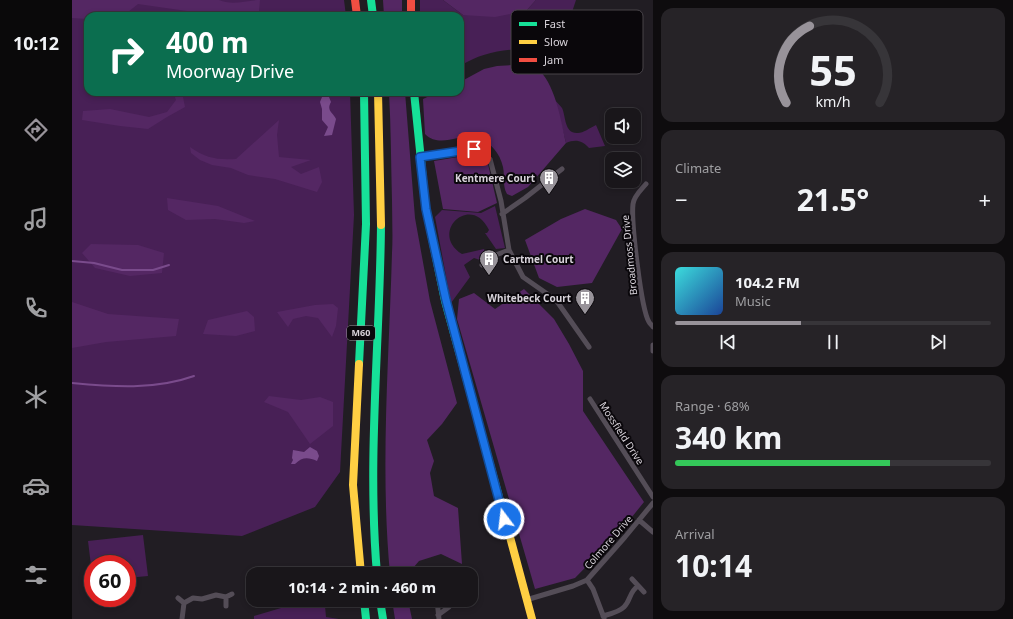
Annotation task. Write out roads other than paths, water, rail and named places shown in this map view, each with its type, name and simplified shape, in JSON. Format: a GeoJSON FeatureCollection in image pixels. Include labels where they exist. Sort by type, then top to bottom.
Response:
{"type":"FeatureCollection","features":[{"type":"Feature","properties":{"kind":"main road"},"geometry":{"type":"LineString","coordinates":[[355,0],[356,12]]}},
{"type":"Feature","properties":{"kind":"main road"},"geometry":{"type":"LineString","coordinates":[[371,0],[372,12]]}},
{"type":"Feature","properties":{"kind":"main road"},"geometry":{"type":"LineString","coordinates":[[411,0],[411,12]]}},
{"type":"Feature","properties":{"kind":"main road","name":"M60"},"geometry":{"type":"LineString","coordinates":[[360,567],[353,486],[366,224],[364,96]]}},
{"type":"Feature","properties":{"kind":"main road","name":"M60"},"geometry":{"type":"LineString","coordinates":[[377,567],[372,460],[381,226],[381,155],[378,96]]}},
{"type":"Feature","properties":{"kind":"main road"},"geometry":{"type":"LineString","coordinates":[[414,96],[426,209],[446,300],[532,619]]}},
{"type":"Feature","properties":{"kind":"main road"},"geometry":{"type":"LineString","coordinates":[[365,607],[366,619]]}},
{"type":"Feature","properties":{"kind":"main road"},"geometry":{"type":"LineString","coordinates":[[381,607],[383,619]]}},
{"type":"Feature","properties":{"kind":"street"},"geometry":{"type":"LineString","coordinates":[[420,157],[474,149],[490,159],[501,201],[509,250],[523,277],[556,300],[589,347]]}},
{"type":"Feature","properties":{"kind":"street"},"geometry":{"type":"LineString","coordinates":[[502,214],[562,169]]}},
{"type":"Feature","properties":{"kind":"street","name":"Broadmoss Drive"},"geometry":{"type":"LineString","coordinates":[[646,184],[634,198],[633,223],[642,300],[649,322],[653,327]]}},
{"type":"Feature","properties":{"kind":"street"},"geometry":{"type":"LineString","coordinates":[[482,265],[493,256],[509,250]]}},
{"type":"Feature","properties":{"kind":"street"},"geometry":{"type":"LineString","coordinates":[[653,345],[653,351]]}},
{"type":"Feature","properties":{"kind":"street","name":"Mossfield Drive"},"geometry":{"type":"LineString","coordinates":[[590,399],[653,497]]}},
{"type":"Feature","properties":{"kind":"street","name":"Colmore Drive"},"geometry":{"type":"LineString","coordinates":[[526,600],[573,586],[587,580],[653,503]]}},
{"type":"Feature","properties":{"kind":"street"},"geometry":{"type":"LineString","coordinates":[[639,520],[653,532]]}},
{"type":"Feature","properties":{"kind":"street"},"geometry":{"type":"LineString","coordinates":[[632,579],[644,592]]}},
{"type":"Feature","properties":{"kind":"street"},"geometry":{"type":"LineString","coordinates":[[587,580],[604,618],[624,607],[630,594],[638,586]]}},
{"type":"Feature","properties":{"kind":"street"},"geometry":{"type":"LineString","coordinates":[[226,598],[232,594]]}},
{"type":"Feature","properties":{"kind":"street"},"geometry":{"type":"LineString","coordinates":[[184,603],[193,598],[202,599],[216,595],[226,598]]}},
{"type":"Feature","properties":{"kind":"street"},"geometry":{"type":"LineString","coordinates":[[178,598],[184,603]]}},
{"type":"Feature","properties":{"kind":"street"},"geometry":{"type":"LineString","coordinates":[[226,598],[226,606]]}},
{"type":"Feature","properties":{"kind":"street"},"geometry":{"type":"LineString","coordinates":[[182,619],[184,603]]}},
{"type":"Feature","properties":{"kind":"street"},"geometry":{"type":"LineString","coordinates":[[437,607],[438,617]]}},
{"type":"Feature","properties":{"kind":"street"},"geometry":{"type":"LineString","coordinates":[[438,617],[448,607]]}},
{"type":"Feature","properties":{"kind":"waterway"},"geometry":{"type":"LineString","coordinates":[[72,261],[94,263],[122,270],[153,270],[169,265]]}},
{"type":"Feature","properties":{"kind":"waterway"},"geometry":{"type":"LineString","coordinates":[[72,383],[103,386],[134,386],[164,384],[194,376]]}},
{"type":"Feature","properties":{"kind":"place","name":"Kentmere Court"},"geometry":{"type":"Point","coordinates":[549,195]}},
{"type":"Feature","properties":{"kind":"place","name":"Cartmel Court"},"geometry":{"type":"Point","coordinates":[489,276]}},
{"type":"Feature","properties":{"kind":"place","name":"Whitebeck Court"},"geometry":{"type":"Point","coordinates":[585,315]}}]}
